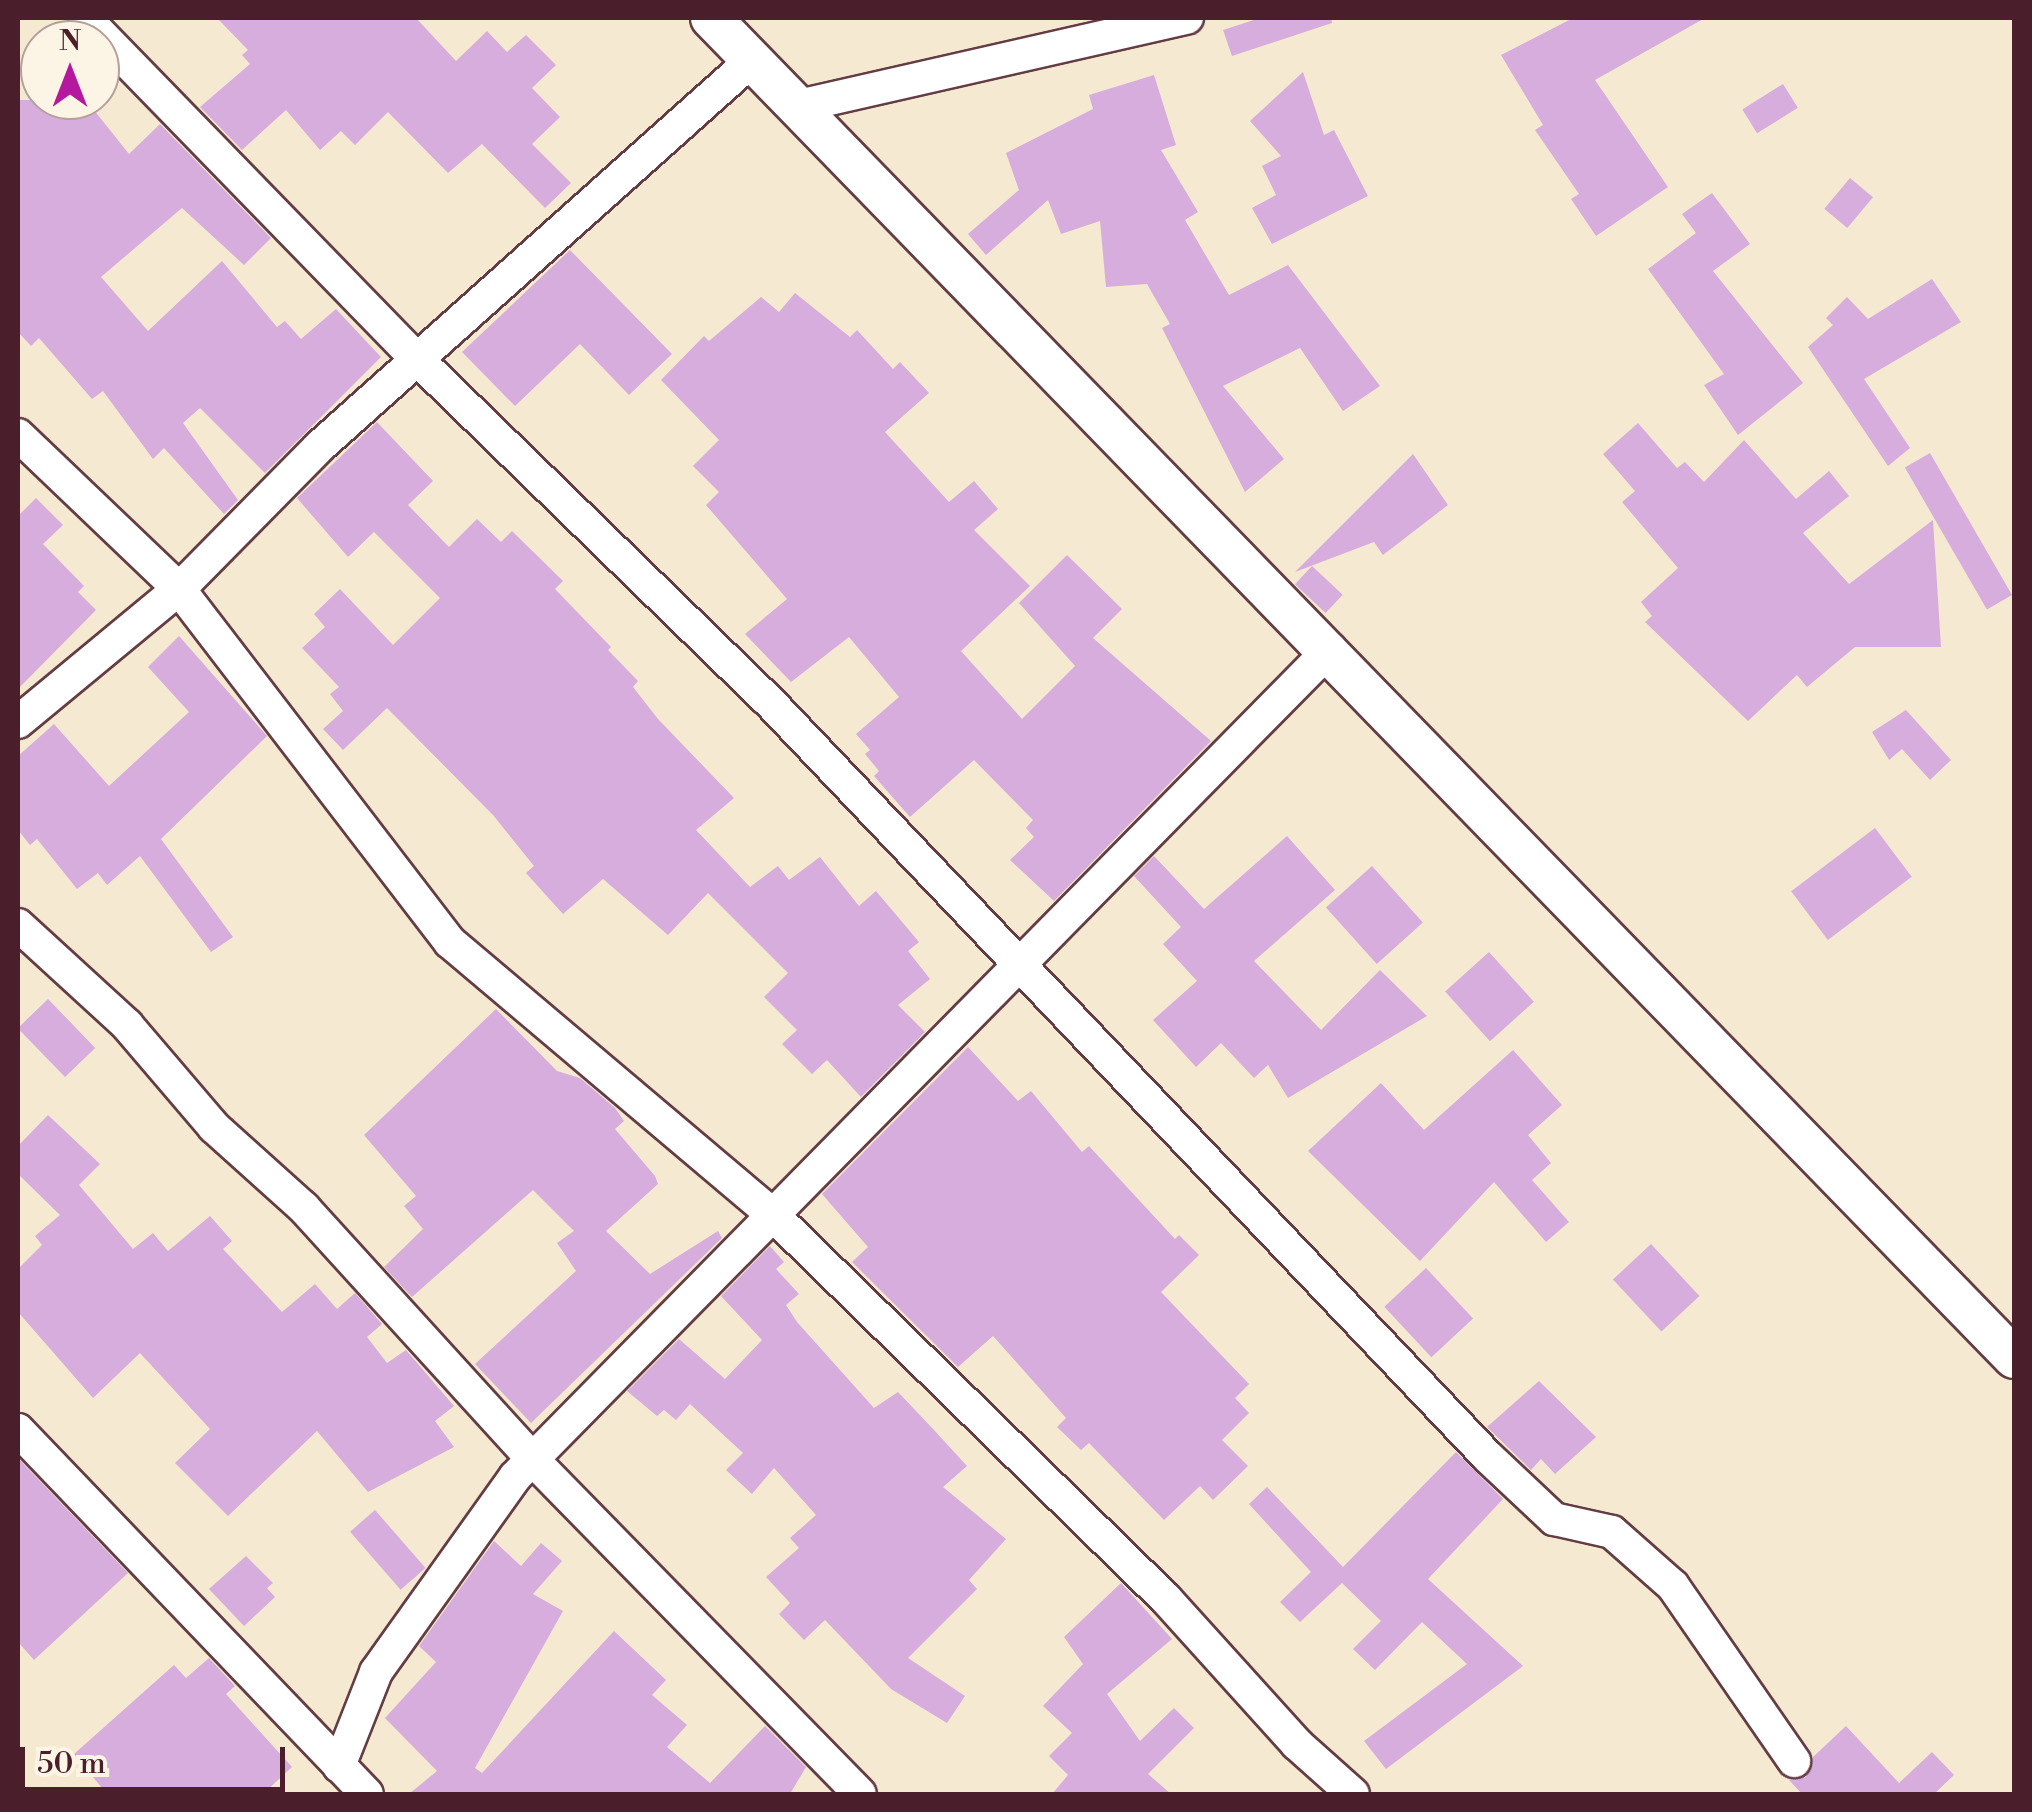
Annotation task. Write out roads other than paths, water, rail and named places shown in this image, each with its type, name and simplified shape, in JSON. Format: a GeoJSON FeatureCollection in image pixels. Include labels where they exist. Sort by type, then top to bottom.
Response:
{"type":"FeatureCollection","features":[{"type":"Feature","properties":{"kind":"street"},"geometry":{"type":"LineString","coordinates":[[85,18],[418,360],[766,698],[1501,1470],[1554,1519],[1612,1532],[1673,1586],[1794,1761]]}},
{"type":"Feature","properties":{"kind":"street"},"geometry":{"type":"LineString","coordinates":[[711,18],[794,107],[1330,649],[2014,1358]]}},
{"type":"Feature","properties":{"kind":"street"},"geometry":{"type":"LineString","coordinates":[[794,107],[1186,18]]}},
{"type":"Feature","properties":{"kind":"street"},"geometry":{"type":"LineString","coordinates":[[18,722],[179,589],[320,447],[751,61]]}},
{"type":"Feature","properties":{"kind":"street"},"geometry":{"type":"LineString","coordinates":[[18,435],[179,589],[450,942],[772,1214],[1166,1599],[1297,1744],[1353,1794]]}},
{"type":"Feature","properties":{"kind":"street"},"geometry":{"type":"LineString","coordinates":[[339,1766],[376,1672],[533,1460],[1330,649]]}},
{"type":"Feature","properties":{"kind":"street"},"geometry":{"type":"LineString","coordinates":[[18,925],[127,1025],[214,1127],[304,1208],[533,1460],[860,1794]]}},
{"type":"Feature","properties":{"kind":"street"},"geometry":{"type":"LineString","coordinates":[[18,1430],[367,1794]]}}]}
